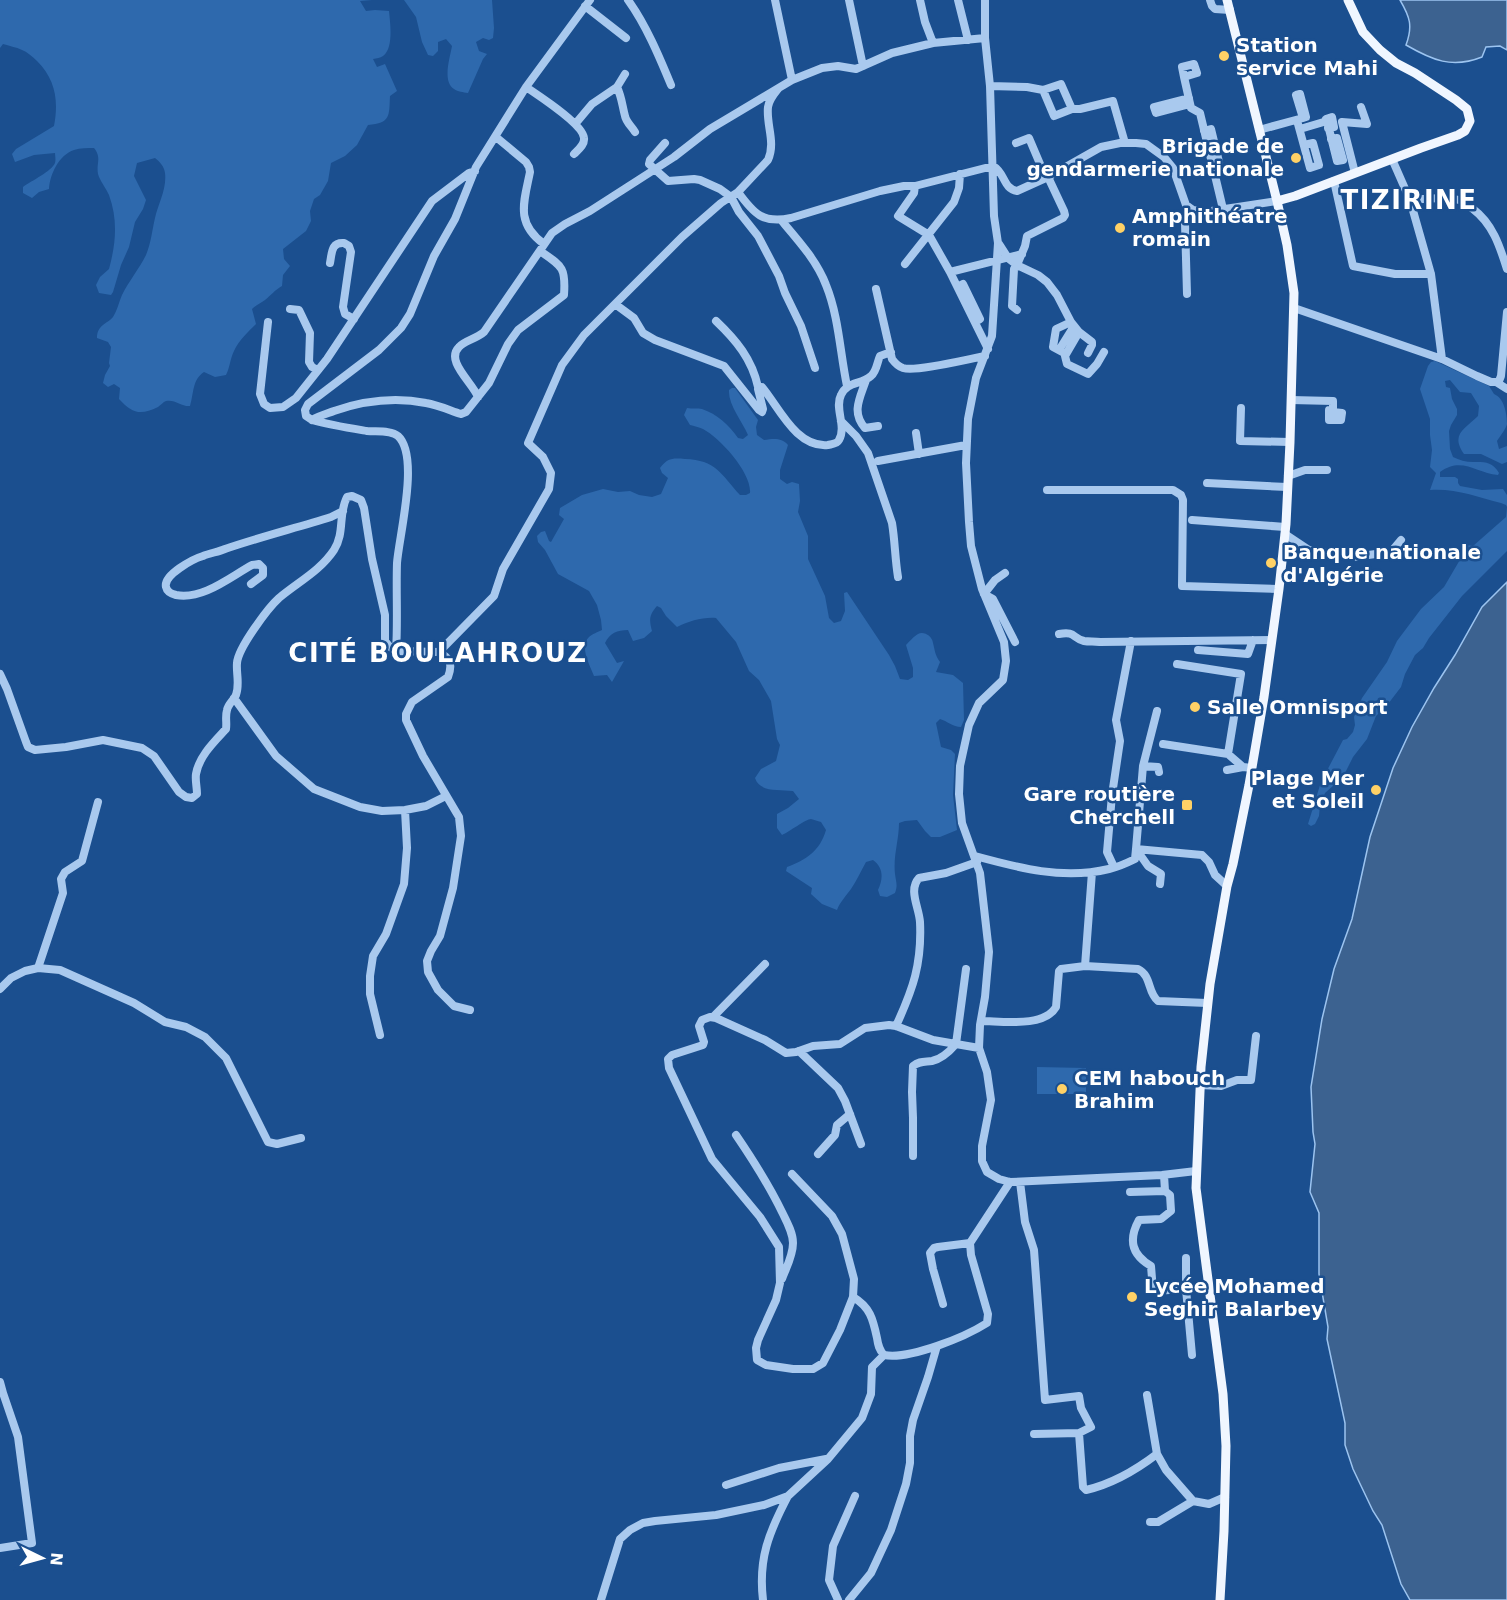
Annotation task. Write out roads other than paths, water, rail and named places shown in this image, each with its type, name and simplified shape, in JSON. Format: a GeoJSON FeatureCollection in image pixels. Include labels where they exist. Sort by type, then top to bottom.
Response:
{"type":"FeatureCollection","features":[{"type":"Feature","properties":{"kind":"main road"},"geometry":{"type":"LineString","coordinates":[[1277,201],[1458,135],[1468,126],[1467,110],[1456,100],[1396,63],[1380,50],[1363,32],[1348,0]]}},
{"type":"Feature","properties":{"kind":"main road"},"geometry":{"type":"LineString","coordinates":[[1220,1600],[1226,1446],[1223,1394],[1196,1188],[1200,1085],[1207,1003],[1227,886],[1242,822],[1248,767],[1264,697],[1279,589],[1290,442],[1294,308],[1291,269],[1277,201],[1228,5]]}},
{"type":"Feature","properties":{"kind":"street"},"geometry":{"type":"LineString","coordinates":[[628,0],[644,26],[671,84]]}},
{"type":"Feature","properties":{"kind":"street"},"geometry":{"type":"LineString","coordinates":[[775,0],[792,80]]}},
{"type":"Feature","properties":{"kind":"street"},"geometry":{"type":"LineString","coordinates":[[849,0],[863,66]]}},
{"type":"Feature","properties":{"kind":"street"},"geometry":{"type":"LineString","coordinates":[[920,0],[933,43]]}},
{"type":"Feature","properties":{"kind":"street"},"geometry":{"type":"LineString","coordinates":[[958,0],[968,40]]}},
{"type":"Feature","properties":{"kind":"street"},"geometry":{"type":"LineString","coordinates":[[985,0],[985,38],[990,86],[994,216],[998,260],[992,336],[976,378],[968,419],[966,445],[969,533],[984,594],[1004,642],[1006,661],[1003,680],[979,703],[974,713],[960,766],[959,794],[962,823],[982,882],[989,952],[979,1048],[987,1072],[991,1100],[982,1146],[982,1161],[987,1172],[1010,1182],[1164,1175],[1196,1171]]}},
{"type":"Feature","properties":{"kind":"street"},"geometry":{"type":"LineString","coordinates":[[1210,0],[1215,9],[1228,5]]}},
{"type":"Feature","properties":{"kind":"street"},"geometry":{"type":"LineString","coordinates":[[396,651],[398,561],[408,489],[407,456],[404,446],[398,436],[390,433],[367,431],[312,420],[305,413],[306,407],[380,350],[401,328],[414,306],[434,256],[454,219],[475,171],[526,87],[587,3],[626,38]]}},
{"type":"Feature","properties":{"kind":"street"},"geometry":{"type":"LineString","coordinates":[[478,397],[456,365],[454,355],[460,345],[484,332],[552,233],[674,157],[710,129],[792,80],[822,68],[838,66],[856,69],[892,53],[933,43],[985,38]]}},
{"type":"Feature","properties":{"kind":"street"},"geometry":{"type":"LineString","coordinates":[[576,123],[592,104],[617,87],[625,74]]}},
{"type":"Feature","properties":{"kind":"street"},"geometry":{"type":"LineString","coordinates":[[1184,77],[1191,108],[1200,113],[1223,209]]}},
{"type":"Feature","properties":{"kind":"street"},"geometry":{"type":"LineString","coordinates":[[990,86],[1043,90],[1061,84],[1072,109]]}},
{"type":"Feature","properties":{"kind":"street"},"geometry":{"type":"LineString","coordinates":[[526,87],[576,123],[582,132],[584,143],[574,154]]}},
{"type":"Feature","properties":{"kind":"street"},"geometry":{"type":"LineString","coordinates":[[617,87],[627,122],[635,132]]}},
{"type":"Feature","properties":{"kind":"street"},"geometry":{"type":"LineString","coordinates":[[439,652],[494,596],[503,569],[549,489],[551,473],[543,457],[528,443],[562,365],[584,335],[682,237],[722,203],[735,195],[768,160],[772,142],[768,110],[778,89]]}},
{"type":"Feature","properties":{"kind":"street"},"geometry":{"type":"LineString","coordinates":[[1043,90],[1054,116],[1072,109],[1113,101],[1125,143]]}},
{"type":"Feature","properties":{"kind":"street"},"geometry":{"type":"LineString","coordinates":[[758,101],[763,102],[768,110]]}},
{"type":"Feature","properties":{"kind":"street"},"geometry":{"type":"LineString","coordinates":[[1355,173],[1342,122],[1367,124],[1361,107]]}},
{"type":"Feature","properties":{"kind":"street"},"geometry":{"type":"LineString","coordinates":[[1259,130],[1300,119],[1304,145]]}},
{"type":"Feature","properties":{"kind":"street"},"geometry":{"type":"LineString","coordinates":[[1300,129],[1328,125],[1331,139]]}},
{"type":"Feature","properties":{"kind":"street"},"geometry":{"type":"LineString","coordinates":[[312,420],[345,408],[384,400],[423,402],[461,414],[466,412],[489,383],[508,344],[518,330],[564,295],[563,270],[542,247],[524,219],[523,209],[529,167],[496,137]]}},
{"type":"Feature","properties":{"kind":"street"},"geometry":{"type":"LineString","coordinates":[[1016,143],[1029,138],[1064,212],[1064,218],[1027,236],[1022,254],[1014,269],[1012,306],[1017,310]]}},
{"type":"Feature","properties":{"kind":"street"},"geometry":{"type":"LineString","coordinates":[[665,143],[649,164],[668,181],[700,180],[735,195],[752,211],[771,220],[781,220],[833,206],[880,190],[915,186],[993,166],[999,169],[1008,187],[1014,191],[1047,178],[1096,149],[1125,143],[1146,144],[1164,157],[1173,168],[1189,209],[1204,212]]}},
{"type":"Feature","properties":{"kind":"street"},"geometry":{"type":"LineString","coordinates":[[1392,159],[1410,200],[1431,274],[1442,359]]}},
{"type":"Feature","properties":{"kind":"street"},"geometry":{"type":"LineString","coordinates":[[268,322],[260,394],[264,404],[270,408],[279,408],[288,405],[296,398],[318,370],[432,201],[468,172],[475,171]]}},
{"type":"Feature","properties":{"kind":"street"},"geometry":{"type":"LineString","coordinates":[[905,264],[954,202],[959,188],[960,174]]}},
{"type":"Feature","properties":{"kind":"street"},"geometry":{"type":"LineString","coordinates":[[1334,181],[1353,266],[1395,274],[1431,274]]}},
{"type":"Feature","properties":{"kind":"street"},"geometry":{"type":"LineString","coordinates":[[915,186],[914,193],[898,216],[929,235],[958,287],[986,352]]}},
{"type":"Feature","properties":{"kind":"street"},"geometry":{"type":"LineString","coordinates":[[735,195],[739,212],[758,236],[779,276],[801,326],[815,368]]}},
{"type":"Feature","properties":{"kind":"street"},"geometry":{"type":"LineString","coordinates":[[1410,200],[1461,201],[1480,214],[1490,226],[1507,269]]}},
{"type":"Feature","properties":{"kind":"street"},"geometry":{"type":"LineString","coordinates":[[1185,223],[1190,215],[1277,201]]}},
{"type":"Feature","properties":{"kind":"street"},"geometry":{"type":"LineString","coordinates":[[1185,202],[1187,294]]}},
{"type":"Feature","properties":{"kind":"street"},"geometry":{"type":"LineString","coordinates":[[781,220],[812,259],[826,285],[833,309],[847,386]]}},
{"type":"Feature","properties":{"kind":"street"},"geometry":{"type":"LineString","coordinates":[[330,263],[335,244],[341,242],[349,246],[351,252],[342,303],[345,314],[354,319]]}},
{"type":"Feature","properties":{"kind":"street"},"geometry":{"type":"LineString","coordinates":[[998,243],[1008,258],[1047,282],[1075,327],[1092,342],[1088,353]]}},
{"type":"Feature","properties":{"kind":"street"},"geometry":{"type":"LineString","coordinates":[[950,272],[1022,254]]}},
{"type":"Feature","properties":{"kind":"street"},"geometry":{"type":"LineString","coordinates":[[876,290],[892,358],[901,368],[914,369],[986,352]]}},
{"type":"Feature","properties":{"kind":"street"},"geometry":{"type":"LineString","coordinates":[[615,304],[634,318],[643,333],[655,340],[724,366],[762,412],[754,370],[749,360],[737,343],[716,321]]}},
{"type":"Feature","properties":{"kind":"street"},"geometry":{"type":"LineString","coordinates":[[1294,308],[1442,359],[1507,389]]}},
{"type":"Feature","properties":{"kind":"street"},"geometry":{"type":"LineString","coordinates":[[290,309],[299,310],[309,330],[311,336],[309,362],[318,370]]}},
{"type":"Feature","properties":{"kind":"street"},"geometry":{"type":"LineString","coordinates":[[1496,382],[1505,370],[1507,312]]}},
{"type":"Feature","properties":{"kind":"street"},"geometry":{"type":"LineString","coordinates":[[1063,352],[1053,346],[1056,329],[1075,327]]}},
{"type":"Feature","properties":{"kind":"street"},"geometry":{"type":"LineString","coordinates":[[1075,327],[1063,352],[1067,364],[1087,374],[1104,352]]}},
{"type":"Feature","properties":{"kind":"street"},"geometry":{"type":"LineString","coordinates":[[878,426],[865,428],[857,415],[866,380],[875,371],[880,356],[891,352]]}},
{"type":"Feature","properties":{"kind":"street"},"geometry":{"type":"LineString","coordinates":[[758,387],[762,387],[772,399],[789,425],[806,440],[823,446],[835,444],[839,440],[842,429],[839,400],[842,393],[847,386],[866,380]]}},
{"type":"Feature","properties":{"kind":"street"},"geometry":{"type":"LineString","coordinates":[[1291,400],[1334,401],[1333,411]]}},
{"type":"Feature","properties":{"kind":"street"},"geometry":{"type":"LineString","coordinates":[[1241,408],[1240,441],[1290,442]]}},
{"type":"Feature","properties":{"kind":"street"},"geometry":{"type":"LineString","coordinates":[[841,421],[868,453],[892,523],[898,577]]}},
{"type":"Feature","properties":{"kind":"street"},"geometry":{"type":"LineString","coordinates":[[916,433],[919,454]]}},
{"type":"Feature","properties":{"kind":"street"},"geometry":{"type":"LineString","coordinates":[[878,461],[966,445]]}},
{"type":"Feature","properties":{"kind":"street"},"geometry":{"type":"LineString","coordinates":[[1288,476],[1305,470],[1327,470]]}},
{"type":"Feature","properties":{"kind":"street"},"geometry":{"type":"LineString","coordinates":[[1207,483],[1287,487]]}},
{"type":"Feature","properties":{"kind":"street"},"geometry":{"type":"LineString","coordinates":[[1047,490],[1173,490],[1183,500],[1182,586],[1279,589]]}},
{"type":"Feature","properties":{"kind":"street"},"geometry":{"type":"LineString","coordinates":[[0,674],[8,688],[26,742],[31,749],[42,750],[103,740],[142,748],[154,756],[165,769],[175,788],[182,795],[190,798],[197,794],[196,773],[204,755],[226,729],[227,710],[236,695],[239,652],[270,607],[311,575],[333,552],[340,537],[345,500],[350,496],[356,496],[363,503],[372,559],[386,615],[386,640],[389,646],[396,651],[439,652],[446,656],[451,664],[448,677],[412,702],[406,714],[406,720],[423,756],[459,817],[461,836],[453,888],[440,936],[426,961],[428,972],[438,990],[454,1006],[470,1010]]}},
{"type":"Feature","properties":{"kind":"street"},"geometry":{"type":"LineString","coordinates":[[251,584],[263,575],[263,568],[259,564],[252,565],[208,590],[189,595],[174,594],[165,586],[171,574],[203,555],[331,517],[343,511]]}},
{"type":"Feature","properties":{"kind":"street"},"geometry":{"type":"LineString","coordinates":[[1192,520],[1285,531],[1309,550],[1353,557],[1391,552],[1401,540]]}},
{"type":"Feature","properties":{"kind":"street"},"geometry":{"type":"LineString","coordinates":[[984,594],[995,580],[1005,573]]}},
{"type":"Feature","properties":{"kind":"street"},"geometry":{"type":"LineString","coordinates":[[984,594],[993,599],[1015,642]]}},
{"type":"Feature","properties":{"kind":"street"},"geometry":{"type":"LineString","coordinates":[[1059,633],[1072,633],[1080,640],[1272,640]]}},
{"type":"Feature","properties":{"kind":"street"},"geometry":{"type":"LineString","coordinates":[[1198,650],[1248,654],[1253,640]]}},
{"type":"Feature","properties":{"kind":"street"},"geometry":{"type":"LineString","coordinates":[[1114,867],[1107,852],[1120,741],[1116,720],[1131,641]]}},
{"type":"Feature","properties":{"kind":"street"},"geometry":{"type":"LineString","coordinates":[[1177,664],[1241,674],[1228,754]]}},
{"type":"Feature","properties":{"kind":"street"},"geometry":{"type":"LineString","coordinates":[[234,698],[276,756],[314,789],[360,807],[382,811],[426,806],[446,796]]}},
{"type":"Feature","properties":{"kind":"street"},"geometry":{"type":"LineString","coordinates":[[1156,711],[1143,766],[1137,855],[1161,874],[1160,884]]}},
{"type":"Feature","properties":{"kind":"street"},"geometry":{"type":"LineString","coordinates":[[1162,744],[1228,754],[1248,767]]}},
{"type":"Feature","properties":{"kind":"street"},"geometry":{"type":"LineString","coordinates":[[1143,766],[1158,767],[1159,772]]}},
{"type":"Feature","properties":{"kind":"street"},"geometry":{"type":"LineString","coordinates":[[1227,770],[1248,767]]}},
{"type":"Feature","properties":{"kind":"street"},"geometry":{"type":"LineString","coordinates":[[1093,795],[1112,795]]}},
{"type":"Feature","properties":{"kind":"street"},"geometry":{"type":"LineString","coordinates":[[38,968],[63,893],[61,879],[65,872],[82,861],[98,802]]}},
{"type":"Feature","properties":{"kind":"street"},"geometry":{"type":"LineString","coordinates":[[380,1035],[370,994],[370,976],[373,956],[386,934],[404,884],[407,848],[405,810]]}},
{"type":"Feature","properties":{"kind":"street"},"geometry":{"type":"LineString","coordinates":[[896,1026],[916,977],[920,921],[913,887],[919,878],[946,873],[976,859],[1042,873],[1092,872],[1114,867],[1148,850],[1202,855],[1209,862],[1215,875],[1227,886]]}},
{"type":"Feature","properties":{"kind":"street"},"geometry":{"type":"LineString","coordinates":[[1084,966],[1092,872]]}},
{"type":"Feature","properties":{"kind":"street"},"geometry":{"type":"LineString","coordinates":[[713,1017],[765,963]]}},
{"type":"Feature","properties":{"kind":"street"},"geometry":{"type":"LineString","coordinates":[[981,1020],[1025,1021],[1046,1016],[1056,1007],[1059,970],[1084,966],[1138,969],[1148,978],[1154,997],[1158,1000],[1207,1003]]}},
{"type":"Feature","properties":{"kind":"street"},"geometry":{"type":"LineString","coordinates":[[0,989],[11,978],[25,971],[38,968],[60,970],[134,1003],[165,1022],[186,1027],[205,1037],[226,1058],[268,1142],[277,1144],[301,1138]]}},
{"type":"Feature","properties":{"kind":"street"},"geometry":{"type":"LineString","coordinates":[[913,1156],[913,1066],[919,1062],[942,1057],[956,1044],[966,969]]}},
{"type":"Feature","properties":{"kind":"street"},"geometry":{"type":"LineString","coordinates":[[780,1283],[779,1247],[760,1217],[712,1158],[668,1064],[668,1059],[672,1055],[704,1044],[699,1028],[700,1023],[705,1018],[713,1017],[765,1040],[786,1053],[813,1046],[840,1044],[865,1028],[882,1026],[896,1026],[933,1040],[979,1048]]}},
{"type":"Feature","properties":{"kind":"street"},"geometry":{"type":"LineString","coordinates":[[1200,1085],[1221,1086],[1237,1080],[1251,1080],[1256,1036]]}},
{"type":"Feature","properties":{"kind":"street"},"geometry":{"type":"LineString","coordinates":[[799,1051],[838,1088],[861,1144]]}},
{"type":"Feature","properties":{"kind":"street"},"geometry":{"type":"LineString","coordinates":[[818,1154],[835,1135],[837,1125],[850,1114]]}},
{"type":"Feature","properties":{"kind":"street"},"geometry":{"type":"LineString","coordinates":[[736,1135],[774,1196],[789,1228],[793,1243],[776,1300],[765,1321],[756,1348],[758,1360],[766,1365],[813,1369],[823,1363],[840,1329],[853,1297],[854,1279],[842,1234],[832,1215],[792,1174]]}},
{"type":"Feature","properties":{"kind":"street"},"geometry":{"type":"LineString","coordinates":[[1164,1175],[1165,1191]]}},
{"type":"Feature","properties":{"kind":"street"},"geometry":{"type":"LineString","coordinates":[[853,1297],[864,1303],[870,1314],[879,1347],[884,1355],[892,1357],[904,1356],[937,1346],[983,1326],[988,1322],[988,1314],[971,1255],[970,1243],[1010,1182]]}},
{"type":"Feature","properties":{"kind":"street"},"geometry":{"type":"LineString","coordinates":[[1020,1182],[1025,1222],[1034,1250],[1045,1400],[1079,1396],[1081,1408],[1091,1427],[1079,1433],[1034,1434]]}},
{"type":"Feature","properties":{"kind":"street"},"geometry":{"type":"LineString","coordinates":[[1130,1192],[1165,1191],[1170,1195],[1171,1211],[1161,1219],[1139,1220],[1133,1232],[1133,1246],[1140,1259],[1151,1266],[1153,1291],[1186,1288]]}},
{"type":"Feature","properties":{"kind":"street"},"geometry":{"type":"LineString","coordinates":[[944,1304],[930,1253],[938,1247],[970,1243]]}},
{"type":"Feature","properties":{"kind":"street"},"geometry":{"type":"LineString","coordinates":[[1186,1258],[1186,1288],[1192,1355]]}},
{"type":"Feature","properties":{"kind":"street"},"geometry":{"type":"LineString","coordinates":[[849,1600],[871,1573],[891,1530],[906,1484],[910,1463],[910,1436],[914,1420],[937,1346]]}},
{"type":"Feature","properties":{"kind":"street"},"geometry":{"type":"LineString","coordinates":[[763,1600],[760,1579],[772,1525],[788,1496],[828,1459],[862,1418],[871,1394],[872,1367],[884,1355]]}},
{"type":"Feature","properties":{"kind":"street"},"geometry":{"type":"LineString","coordinates":[[0,1382],[18,1437],[32,1543],[0,1548]]}},
{"type":"Feature","properties":{"kind":"street"},"geometry":{"type":"LineString","coordinates":[[1147,1395],[1156,1454],[1166,1470],[1192,1501],[1209,1504],[1225,1497]]}},
{"type":"Feature","properties":{"kind":"street"},"geometry":{"type":"LineString","coordinates":[[1079,1433],[1083,1486],[1086,1490],[1098,1487],[1138,1468],[1156,1454]]}},
{"type":"Feature","properties":{"kind":"street"},"geometry":{"type":"LineString","coordinates":[[726,1485],[779,1468],[828,1459]]}},
{"type":"Feature","properties":{"kind":"street"},"geometry":{"type":"LineString","coordinates":[[601,1600],[620,1539],[630,1530],[643,1523],[716,1515],[764,1505],[788,1496]]}},
{"type":"Feature","properties":{"kind":"street"},"geometry":{"type":"LineString","coordinates":[[838,1600],[829,1580],[833,1546],[855,1496]]}},
{"type":"Feature","properties":{"kind":"street"},"geometry":{"type":"LineString","coordinates":[[1150,1522],[1158,1522],[1192,1501]]}},
{"type":"Feature","properties":{"kind":"place","name":"Station service Mahi"},"geometry":{"type":"Point","coordinates":[1224,56]}},
{"type":"Feature","properties":{"kind":"place","name":"Brigade de gendarmerie nationale"},"geometry":{"type":"Point","coordinates":[1296,158]}},
{"type":"Feature","properties":{"kind":"place","name":"Amphithéatre romain"},"geometry":{"type":"Point","coordinates":[1120,228]}},
{"type":"Feature","properties":{"kind":"place","name":"Banque nationale d'Algérie"},"geometry":{"type":"Point","coordinates":[1271,563]}},
{"type":"Feature","properties":{"kind":"place","name":"Salle Omnisport"},"geometry":{"type":"Point","coordinates":[1195,707]}},
{"type":"Feature","properties":{"kind":"place","name":"Plage Mer et Soleil"},"geometry":{"type":"Point","coordinates":[1376,790]}},
{"type":"Feature","properties":{"kind":"place","name":"Gare routière Cherchell"},"geometry":{"type":"Point","coordinates":[1187,805]}},
{"type":"Feature","properties":{"kind":"place","name":"CEM habouch Brahim"},"geometry":{"type":"Point","coordinates":[1062,1089]}},
{"type":"Feature","properties":{"kind":"place","name":"Lycée Mohamed Seghir Balarbey"},"geometry":{"type":"Point","coordinates":[1132,1297]}},
{"type":"Feature","properties":{"kind":"district","name":"TIZIRINE"},"geometry":{"type":"Point","coordinates":[1409,200]}},
{"type":"Feature","properties":{"kind":"district","name":"CITÉ BOULAHROUZ"},"geometry":{"type":"Point","coordinates":[438,653]}}]}
